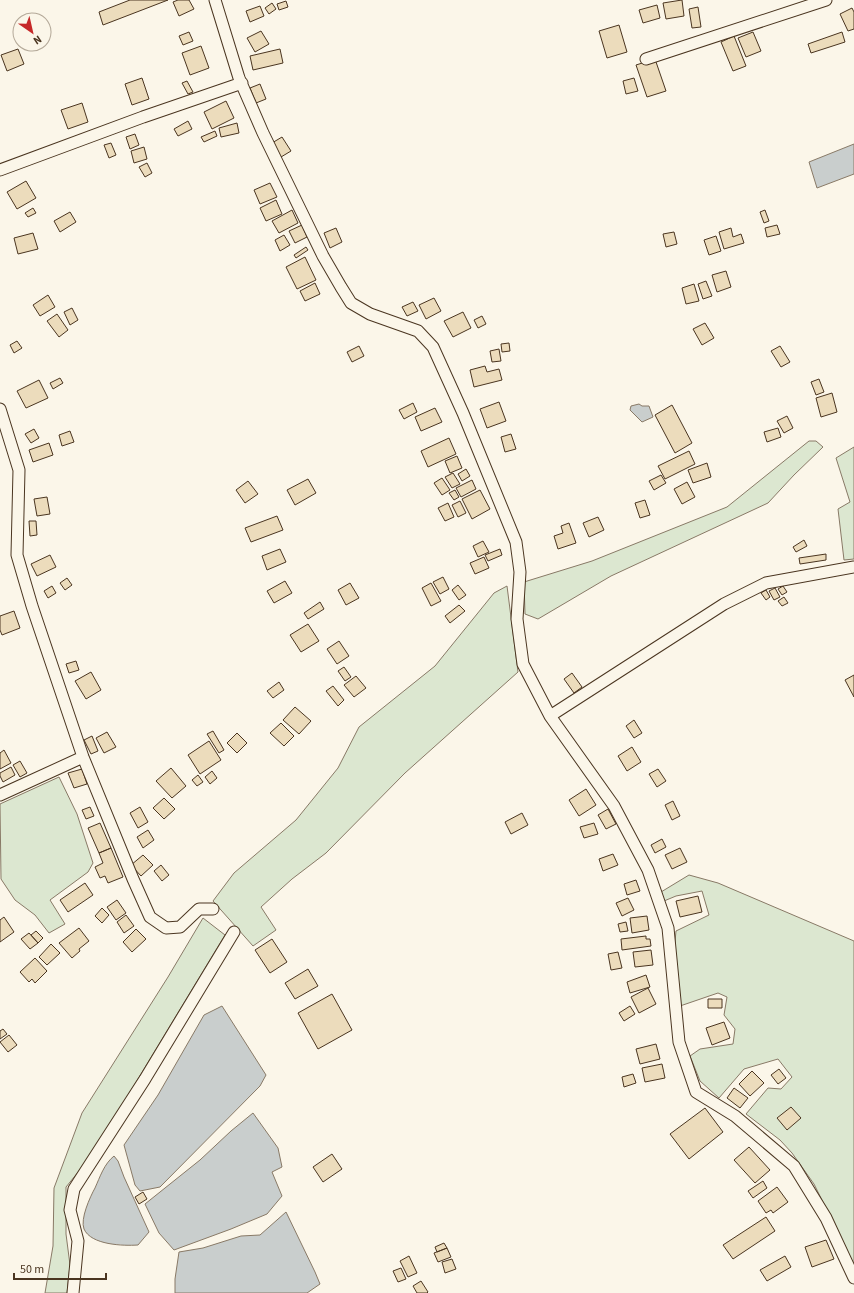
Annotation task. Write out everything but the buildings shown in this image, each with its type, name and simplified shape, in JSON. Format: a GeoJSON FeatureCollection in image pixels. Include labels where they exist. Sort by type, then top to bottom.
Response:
{"type":"FeatureCollection","features":[{"type":"Feature","properties":{"kind":"street"},"geometry":{"type":"LineString","coordinates":[[215,0],[242,83],[263,133],[324,256],[351,303],[370,314],[418,331],[432,347],[463,414],[516,542],[520,572],[517,619],[523,664],[550,716],[614,806],[648,870],[668,928],[679,1042],[696,1092],[735,1116],[794,1166],[826,1218],[854,1278]]}},
{"type":"Feature","properties":{"kind":"street"},"geometry":{"type":"LineString","coordinates":[[646,60],[826,0]]}},
{"type":"Feature","properties":{"kind":"street"},"geometry":{"type":"LineString","coordinates":[[0,170],[242,83]]}},
{"type":"Feature","properties":{"kind":"street"},"geometry":{"type":"LineString","coordinates":[[0,409],[19,470],[17,555],[32,606],[83,757],[133,878],[150,917],[166,928],[180,927],[199,909],[213,909]]}},
{"type":"Feature","properties":{"kind":"street"},"geometry":{"type":"LineString","coordinates":[[550,716],[724,604],[766,583],[854,567]]}},
{"type":"Feature","properties":{"kind":"street"},"geometry":{"type":"LineString","coordinates":[[0,795],[83,757]]}},
{"type":"Feature","properties":{"kind":"street"},"geometry":{"type":"LineString","coordinates":[[73,1293],[78,1241],[70,1210],[74,1189],[145,1079],[234,932]]}},
{"type":"Feature","properties":{"kind":"green space"},"geometry":{"type":"Polygon","coordinates":[[[809,441],[816,441],[823,447],[768,503],[611,576],[538,619],[525,614],[524,582],[592,561],[727,507],[809,441]]]}},
{"type":"Feature","properties":{"kind":"green space"},"geometry":{"type":"Polygon","coordinates":[[[854,447],[854,559],[844,560],[838,509],[850,502],[836,458],[854,447]]]}},
{"type":"Feature","properties":{"kind":"green space"},"geometry":{"type":"Polygon","coordinates":[[[507,586],[518,672],[405,773],[326,853],[292,879],[261,907],[276,930],[253,946],[213,901],[234,873],[296,820],[338,768],[359,727],[435,666],[494,593],[507,586]]]}},
{"type":"Feature","properties":{"kind":"green space"},"geometry":{"type":"Polygon","coordinates":[[[59,777],[77,814],[93,863],[88,872],[50,900],[65,924],[49,933],[35,915],[15,900],[1,879],[0,804],[59,777]]]}},
{"type":"Feature","properties":{"kind":"green space"},"geometry":{"type":"Polygon","coordinates":[[[689,875],[718,883],[854,941],[854,1265],[814,1184],[792,1153],[780,1140],[746,1114],[768,1088],[781,1089],[792,1077],[778,1059],[744,1069],[719,1098],[700,1081],[690,1056],[700,1049],[733,1044],[735,1029],[724,1015],[727,997],[718,993],[680,1006],[674,952],[676,931],[709,915],[702,891],[676,896],[664,901],[661,892],[689,875]]]}},
{"type":"Feature","properties":{"kind":"green space"},"geometry":{"type":"Polygon","coordinates":[[[203,918],[225,935],[92,1155],[66,1187],[66,1234],[70,1265],[67,1293],[45,1293],[53,1246],[54,1188],[82,1113],[168,977],[203,918]]]}},
{"type":"Feature","properties":{"kind":"shaded area"},"geometry":{"type":"Polygon","coordinates":[[[854,144],[854,174],[817,188],[809,162],[854,144]]]}},
{"type":"Feature","properties":{"kind":"shaded area"},"geometry":{"type":"Polygon","coordinates":[[[639,404],[642,406],[649,406],[653,417],[642,422],[630,410],[631,406],[639,404]]]}},
{"type":"Feature","properties":{"kind":"shaded area"},"geometry":{"type":"Polygon","coordinates":[[[222,1006],[266,1075],[260,1086],[160,1187],[140,1191],[135,1185],[124,1145],[158,1095],[204,1015],[222,1006]]]}},
{"type":"Feature","properties":{"kind":"shaded area"},"geometry":{"type":"Polygon","coordinates":[[[253,1113],[278,1148],[282,1167],[272,1172],[282,1196],[267,1214],[174,1250],[159,1233],[145,1204],[200,1160],[253,1113]]]}},
{"type":"Feature","properties":{"kind":"shaded area"},"geometry":{"type":"Polygon","coordinates":[[[114,1156],[118,1161],[149,1232],[138,1245],[116,1245],[100,1241],[93,1238],[84,1229],[83,1220],[88,1202],[105,1167],[114,1156]]]}},
{"type":"Feature","properties":{"kind":"shaded area"},"geometry":{"type":"Polygon","coordinates":[[[286,1212],[320,1284],[307,1293],[175,1293],[175,1279],[179,1252],[203,1248],[241,1236],[260,1235],[286,1212]]]}}]}
